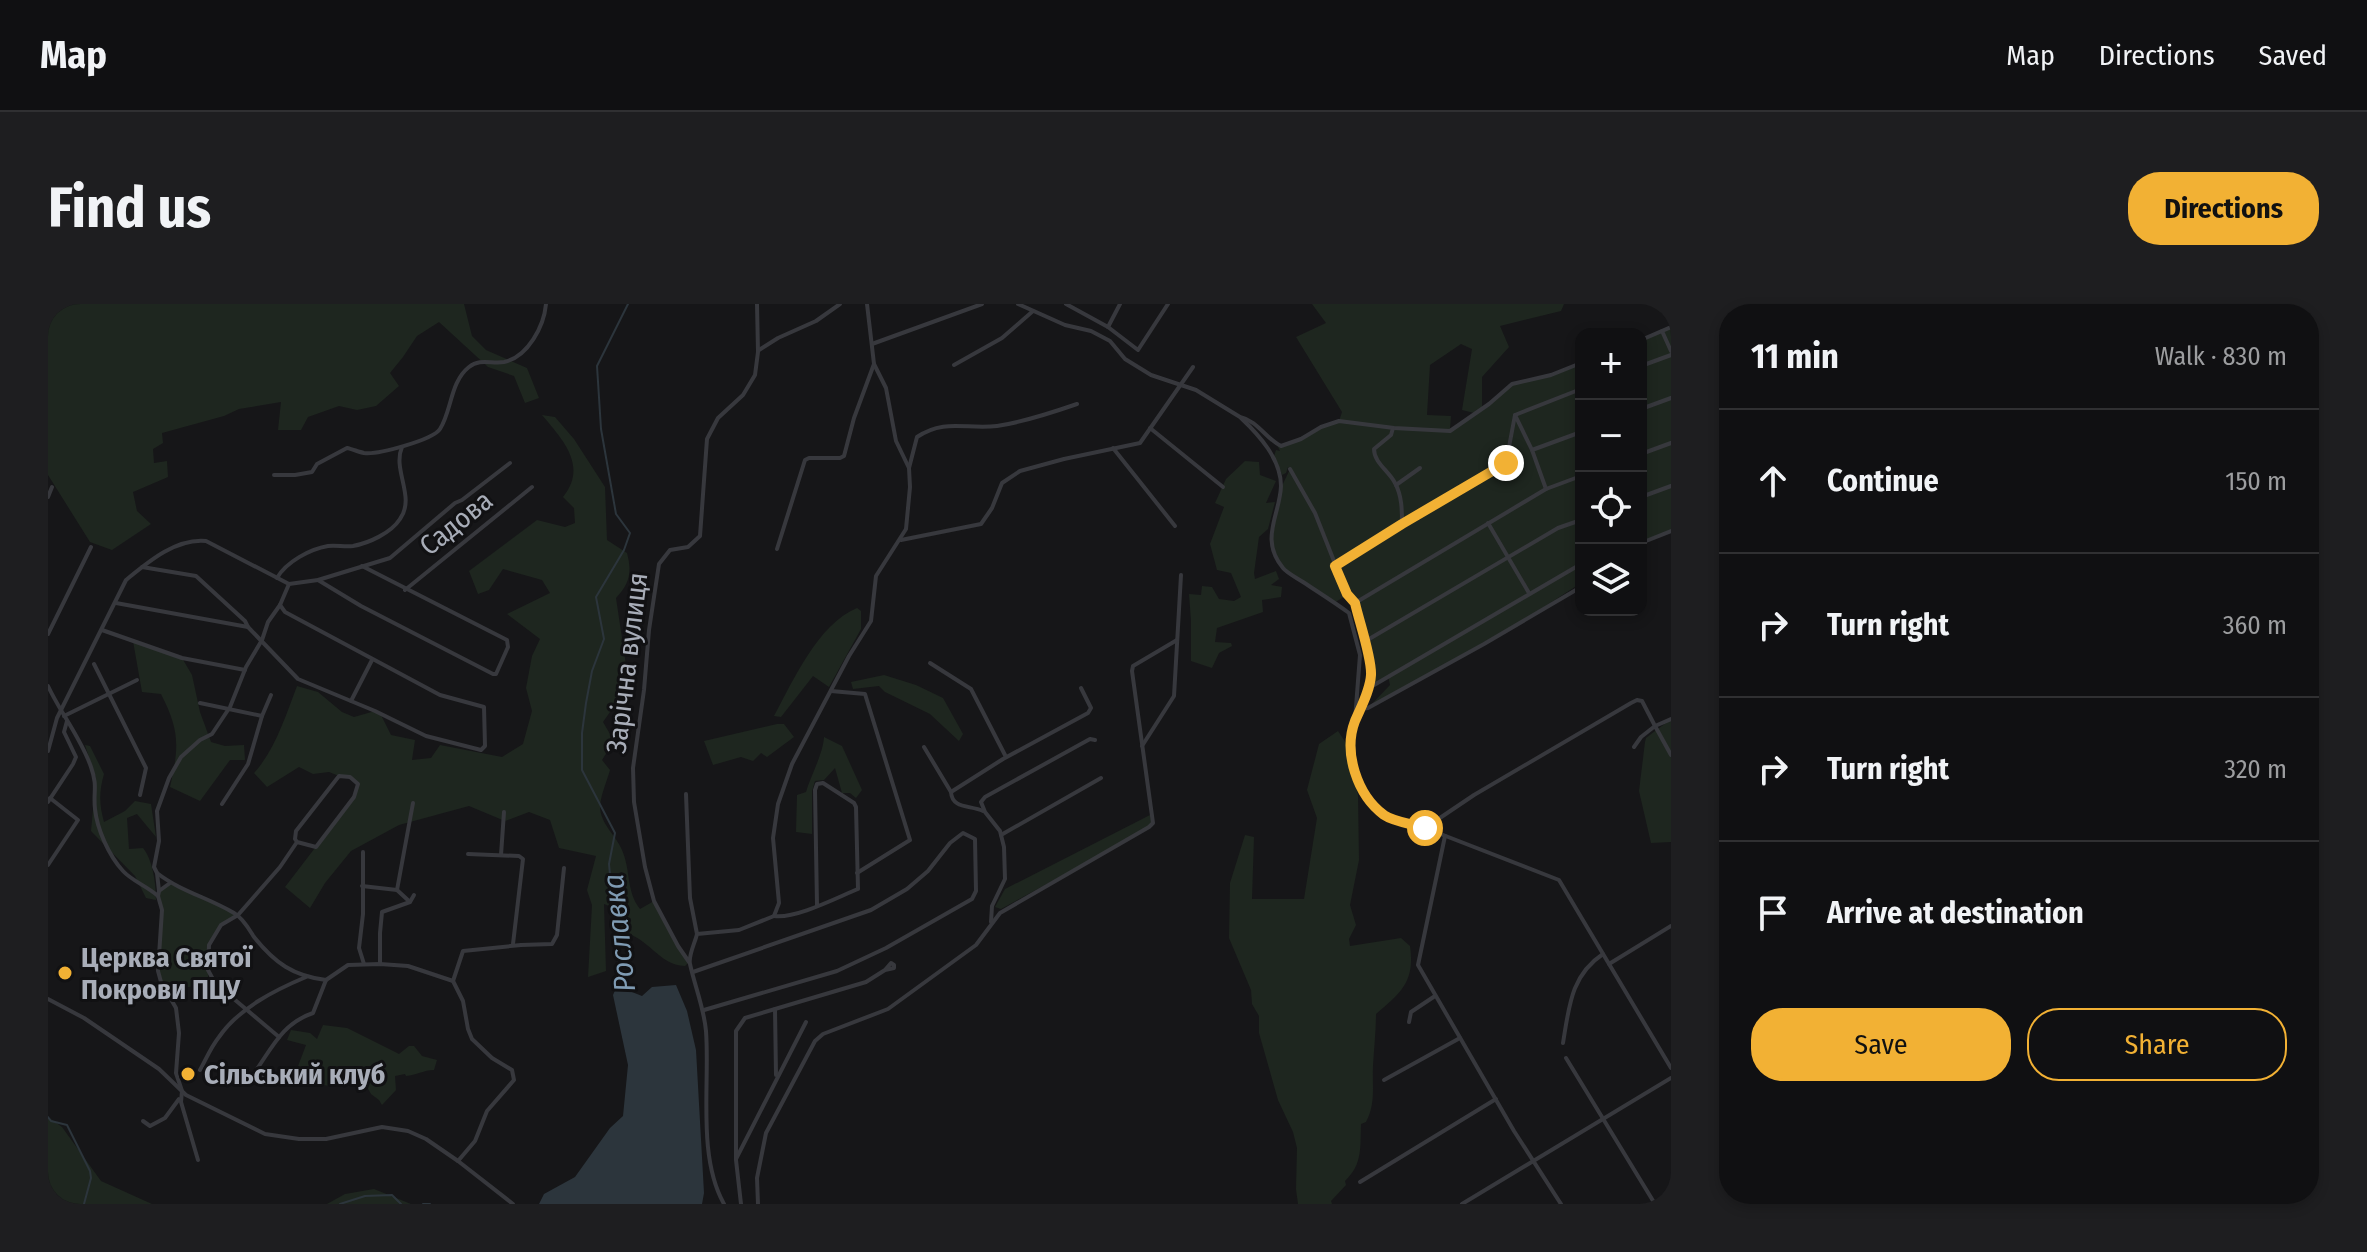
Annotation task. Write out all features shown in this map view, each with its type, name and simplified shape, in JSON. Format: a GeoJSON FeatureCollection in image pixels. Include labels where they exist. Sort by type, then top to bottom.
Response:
{"type":"FeatureCollection","features":[{"type":"Feature","properties":{"kind":"street"},"geometry":{"type":"LineString","coordinates":[[274,475],[312,472],[317,464],[347,448],[366,454],[402,447],[436,434],[461,376],[472,364],[506,362],[527,347],[541,325],[546,304]]}},
{"type":"Feature","properties":{"kind":"street","name":"Зарічна вулиця"},"geometry":{"type":"LineString","coordinates":[[689,962],[654,901],[634,802],[633,768],[649,630],[662,558],[670,550],[695,543],[700,536],[707,439],[718,418],[743,395],[755,375],[757,304]]}},
{"type":"Feature","properties":{"kind":"street"},"geometry":{"type":"LineString","coordinates":[[758,352],[778,338],[816,321],[840,304]]}},
{"type":"Feature","properties":{"kind":"street"},"geometry":{"type":"LineString","coordinates":[[867,304],[874,364],[886,388],[896,441],[909,468]]}},
{"type":"Feature","properties":{"kind":"street"},"geometry":{"type":"LineString","coordinates":[[872,344],[982,304]]}},
{"type":"Feature","properties":{"kind":"street"},"geometry":{"type":"LineString","coordinates":[[1018,304],[1110,341],[1125,359],[1149,374],[1196,390],[1240,417],[1264,443],[1281,488],[1272,524],[1271,546],[1283,569],[1349,613],[1360,655],[1350,748],[1364,795],[1385,817],[1425,828],[1559,880],[1671,1068]]}},
{"type":"Feature","properties":{"kind":"street"},"geometry":{"type":"LineString","coordinates":[[1066,304],[1108,327],[1138,350],[1168,304]]}},
{"type":"Feature","properties":{"kind":"street"},"geometry":{"type":"LineString","coordinates":[[1108,327],[1120,304]]}},
{"type":"Feature","properties":{"kind":"street"},"geometry":{"type":"LineString","coordinates":[[954,365],[1002,338],[1033,311]]}},
{"type":"Feature","properties":{"kind":"street"},"geometry":{"type":"LineString","coordinates":[[1647,337],[1671,327]]}},
{"type":"Feature","properties":{"kind":"street"},"geometry":{"type":"LineString","coordinates":[[1647,363],[1671,353],[1662,331]]}},
{"type":"Feature","properties":{"kind":"street"},"geometry":{"type":"LineString","coordinates":[[777,549],[805,460],[844,456],[874,364]]}},
{"type":"Feature","properties":{"kind":"street"},"geometry":{"type":"LineString","coordinates":[[1240,417],[1259,426],[1272,442],[1281,446],[1339,421],[1450,431],[1512,384],[1551,375],[1575,365]]}},
{"type":"Feature","properties":{"kind":"street"},"geometry":{"type":"LineString","coordinates":[[901,540],[981,524],[992,508],[1002,483],[1020,471],[1140,443],[1193,367]]}},
{"type":"Feature","properties":{"kind":"street"},"geometry":{"type":"LineString","coordinates":[[1515,415],[1575,391]]}},
{"type":"Feature","properties":{"kind":"street"},"geometry":{"type":"LineString","coordinates":[[1647,407],[1671,398]]}},
{"type":"Feature","properties":{"kind":"street"},"geometry":{"type":"LineString","coordinates":[[774,916],[779,903],[773,838],[778,804],[792,764],[871,621],[876,576],[907,527],[909,468],[917,437],[930,428],[994,426],[1077,404]]}},
{"type":"Feature","properties":{"kind":"street"},"geometry":{"type":"LineString","coordinates":[[1515,415],[1546,489]]}},
{"type":"Feature","properties":{"kind":"street"},"geometry":{"type":"LineString","coordinates":[[1335,566],[1506,463],[1515,415]]}},
{"type":"Feature","properties":{"kind":"street"},"geometry":{"type":"LineString","coordinates":[[1150,428],[1223,487]]}},
{"type":"Feature","properties":{"kind":"street"},"geometry":{"type":"LineString","coordinates":[[1393,428],[1391,435],[1374,449],[1374,456],[1396,485],[1402,503],[1402,524]]}},
{"type":"Feature","properties":{"kind":"street"},"geometry":{"type":"LineString","coordinates":[[1532,450],[1575,434]]}},
{"type":"Feature","properties":{"kind":"street"},"geometry":{"type":"LineString","coordinates":[[1647,452],[1671,443]]}},
{"type":"Feature","properties":{"kind":"street"},"geometry":{"type":"LineString","coordinates":[[277,578],[282,569],[294,560],[326,547],[354,546],[381,536],[399,521],[406,500],[399,459],[402,447]]}},
{"type":"Feature","properties":{"kind":"street"},"geometry":{"type":"LineString","coordinates":[[1113,448],[1175,526]]}},
{"type":"Feature","properties":{"kind":"street"},"geometry":{"type":"LineString","coordinates":[[48,751],[126,580],[142,567],[181,544],[192,540],[206,541],[289,584],[318,580],[390,558],[455,503],[510,463]]}},
{"type":"Feature","properties":{"kind":"street"},"geometry":{"type":"LineString","coordinates":[[1396,485],[1420,468]]}},
{"type":"Feature","properties":{"kind":"street"},"geometry":{"type":"LineString","coordinates":[[1290,469],[1315,513],[1347,594],[1355,603],[1371,671],[1355,722]]}},
{"type":"Feature","properties":{"kind":"street"},"geometry":{"type":"LineString","coordinates":[[1355,603],[1546,489],[1575,478]]}},
{"type":"Feature","properties":{"kind":"street"},"geometry":{"type":"LineString","coordinates":[[1647,495],[1671,486]]}},
{"type":"Feature","properties":{"kind":"street"},"geometry":{"type":"LineString","coordinates":[[48,497],[52,487]]}},
{"type":"Feature","properties":{"kind":"street","name":"Садова"},"geometry":{"type":"LineString","coordinates":[[405,590],[532,487]]}},
{"type":"Feature","properties":{"kind":"street"},"geometry":{"type":"LineString","coordinates":[[1364,642],[1558,528],[1575,522]]}},
{"type":"Feature","properties":{"kind":"street"},"geometry":{"type":"LineString","coordinates":[[1488,523],[1529,593]]}},
{"type":"Feature","properties":{"kind":"street"},"geometry":{"type":"LineString","coordinates":[[1647,541],[1671,531]]}},
{"type":"Feature","properties":{"kind":"street"},"geometry":{"type":"LineString","coordinates":[[48,634],[91,547]]}},
{"type":"Feature","properties":{"kind":"street"},"geometry":{"type":"LineString","coordinates":[[318,580],[361,606],[496,674],[508,647],[507,640],[362,566]]}},
{"type":"Feature","properties":{"kind":"street"},"geometry":{"type":"LineString","coordinates":[[142,567],[196,576],[245,621],[298,679],[426,736],[481,750],[485,746],[484,707],[440,695],[285,612],[280,605]]}},
{"type":"Feature","properties":{"kind":"street"},"geometry":{"type":"LineString","coordinates":[[1367,689],[1575,567]]}},
{"type":"Feature","properties":{"kind":"street"},"geometry":{"type":"LineString","coordinates":[[1142,746],[1174,696],[1181,575]]}},
{"type":"Feature","properties":{"kind":"street"},"geometry":{"type":"LineString","coordinates":[[198,1160],[176,1073],[179,1033],[176,1008],[158,971],[162,910],[154,867],[159,841],[157,817],[169,778],[181,757],[212,734],[229,709],[268,622],[289,584]]}},
{"type":"Feature","properties":{"kind":"street"},"geometry":{"type":"LineString","coordinates":[[1361,709],[1484,644],[1575,591]]}},
{"type":"Feature","properties":{"kind":"street"},"geometry":{"type":"LineString","coordinates":[[116,603],[248,627]]}},
{"type":"Feature","properties":{"kind":"street"},"geometry":{"type":"LineString","coordinates":[[102,630],[182,658],[245,670]]}},
{"type":"Feature","properties":{"kind":"street"},"geometry":{"type":"LineString","coordinates":[[758,1204],[757,1178],[766,1133],[815,1041],[823,1034],[888,1009],[976,945],[1000,913],[1153,823],[1132,671],[1133,666],[1177,640]]}},
{"type":"Feature","properties":{"kind":"street"},"geometry":{"type":"LineString","coordinates":[[351,702],[372,660]]}},
{"type":"Feature","properties":{"kind":"street"},"geometry":{"type":"LineString","coordinates":[[930,663],[971,689],[1006,758]]}},
{"type":"Feature","properties":{"kind":"street"},"geometry":{"type":"LineString","coordinates":[[94,664],[146,768],[140,795]]}},
{"type":"Feature","properties":{"kind":"street"},"geometry":{"type":"LineString","coordinates":[[64,716],[137,680]]}},
{"type":"Feature","properties":{"kind":"street"},"geometry":{"type":"LineString","coordinates":[[48,686],[93,771],[97,785],[95,811],[108,846],[123,870],[158,893]]}},
{"type":"Feature","properties":{"kind":"street"},"geometry":{"type":"LineString","coordinates":[[951,792],[1088,713],[1091,708],[1081,688]]}},
{"type":"Feature","properties":{"kind":"street"},"geometry":{"type":"LineString","coordinates":[[831,691],[865,694],[910,840],[857,873]]}},
{"type":"Feature","properties":{"kind":"street"},"geometry":{"type":"LineString","coordinates":[[222,804],[248,764],[271,695]]}},
{"type":"Feature","properties":{"kind":"street"},"geometry":{"type":"LineString","coordinates":[[1425,828],[1474,795],[1635,701],[1642,701],[1671,755]]}},
{"type":"Feature","properties":{"kind":"street"},"geometry":{"type":"LineString","coordinates":[[200,703],[262,716]]}},
{"type":"Feature","properties":{"kind":"street"},"geometry":{"type":"LineString","coordinates":[[48,865],[78,820],[49,800],[76,757],[64,732],[64,716]]}},
{"type":"Feature","properties":{"kind":"street"},"geometry":{"type":"LineString","coordinates":[[1634,747],[1655,726],[1671,719]]}},
{"type":"Feature","properties":{"kind":"street"},"geometry":{"type":"LineString","coordinates":[[990,925],[992,906],[1005,879],[1004,847],[1001,835],[981,802],[1090,739],[1095,740]]}},
{"type":"Feature","properties":{"kind":"street"},"geometry":{"type":"LineString","coordinates":[[924,747],[951,792],[951,799],[956,804],[985,812]]}},
{"type":"Feature","properties":{"kind":"street"},"geometry":{"type":"LineString","coordinates":[[339,776],[350,777],[358,784],[354,797],[316,847],[297,842],[296,831],[339,776]]}},
{"type":"Feature","properties":{"kind":"street"},"geometry":{"type":"LineString","coordinates":[[1001,835],[1101,778]]}},
{"type":"Feature","properties":{"kind":"street"},"geometry":{"type":"LineString","coordinates":[[697,934],[739,930],[774,916],[783,917],[817,905],[858,889],[856,807],[823,783],[817,784],[815,790],[817,905]]}},
{"type":"Feature","properties":{"kind":"street"},"geometry":{"type":"LineString","coordinates":[[686,794],[690,898],[697,934],[689,962],[704,1010],[708,1136],[714,1180],[724,1204]]}},
{"type":"Feature","properties":{"kind":"street"},"geometry":{"type":"LineString","coordinates":[[397,890],[413,803]]}},
{"type":"Feature","properties":{"kind":"street"},"geometry":{"type":"LineString","coordinates":[[501,855],[504,812]]}},
{"type":"Feature","properties":{"kind":"street"},"geometry":{"type":"LineString","coordinates":[[693,972],[871,910],[907,889],[963,833],[975,839],[976,891],[972,899],[896,943],[837,971],[704,1010]]}},
{"type":"Feature","properties":{"kind":"street"},"geometry":{"type":"LineString","coordinates":[[1445,836],[1418,965],[1561,1204]]}},
{"type":"Feature","properties":{"kind":"street"},"geometry":{"type":"LineString","coordinates":[[279,1037],[215,983],[208,970],[209,945],[221,925],[238,915],[280,867],[297,842]]}},
{"type":"Feature","properties":{"kind":"street"},"geometry":{"type":"LineString","coordinates":[[363,852],[363,914],[359,948],[365,965]]}},
{"type":"Feature","properties":{"kind":"street"},"geometry":{"type":"LineString","coordinates":[[468,854],[519,856],[523,859],[513,945]]}},
{"type":"Feature","properties":{"kind":"street"},"geometry":{"type":"LineString","coordinates":[[453,981],[463,951],[552,944],[557,935],[564,868]]}},
{"type":"Feature","properties":{"kind":"street"},"geometry":{"type":"LineString","coordinates":[[157,873],[170,883],[238,915],[266,952],[294,973],[326,980]]}},
{"type":"Feature","properties":{"kind":"street"},"geometry":{"type":"LineString","coordinates":[[158,893],[170,883]]}},
{"type":"Feature","properties":{"kind":"street"},"geometry":{"type":"LineString","coordinates":[[362,886],[397,890],[410,902]]}},
{"type":"Feature","properties":{"kind":"street"},"geometry":{"type":"LineString","coordinates":[[380,964],[382,912],[410,902],[414,895]]}},
{"type":"Feature","properties":{"kind":"street"},"geometry":{"type":"LineString","coordinates":[[1609,964],[1671,926]]}},
{"type":"Feature","properties":{"kind":"street"},"geometry":{"type":"LineString","coordinates":[[1563,1043],[1576,982],[1585,969],[1603,954]]}},
{"type":"Feature","properties":{"kind":"street"},"geometry":{"type":"LineString","coordinates":[[293,1085],[258,1074],[257,1069],[296,1019],[313,1013],[326,980],[348,965],[408,966],[453,981],[463,1001],[472,1039],[514,1074],[514,1080],[487,1111],[475,1141],[458,1161]]}},
{"type":"Feature","properties":{"kind":"street"},"geometry":{"type":"LineString","coordinates":[[741,1204],[736,1160],[736,1031],[745,1018],[866,982],[885,970]]}},
{"type":"Feature","properties":{"kind":"street"},"geometry":{"type":"LineString","coordinates":[[200,1070],[220,1035],[247,1009],[306,977]]}},
{"type":"Feature","properties":{"kind":"street"},"geometry":{"type":"LineString","coordinates":[[1409,1022],[1411,1012],[1435,996]]}},
{"type":"Feature","properties":{"kind":"street"},"geometry":{"type":"LineString","coordinates":[[48,999],[84,1018],[159,1069],[182,1091],[265,1134],[326,1139],[382,1127],[398,1128],[426,1139],[513,1204]]}},
{"type":"Feature","properties":{"kind":"street"},"geometry":{"type":"LineString","coordinates":[[775,1009],[776,1077]]}},
{"type":"Feature","properties":{"kind":"street"},"geometry":{"type":"LineString","coordinates":[[736,1160],[806,1022]]}},
{"type":"Feature","properties":{"kind":"street"},"geometry":{"type":"LineString","coordinates":[[1384,1080],[1460,1038]]}},
{"type":"Feature","properties":{"kind":"street"},"geometry":{"type":"LineString","coordinates":[[1566,1058],[1655,1204]]}},
{"type":"Feature","properties":{"kind":"street"},"geometry":{"type":"LineString","coordinates":[[1462,1204],[1671,1078]]}},
{"type":"Feature","properties":{"kind":"street"},"geometry":{"type":"LineString","coordinates":[[143,1121],[150,1126],[165,1118],[178,1102],[182,1091]]}},
{"type":"Feature","properties":{"kind":"street"},"geometry":{"type":"LineString","coordinates":[[1360,1182],[1496,1099]]}},
{"type":"Feature","properties":{"kind":"shaded area"},"geometry":{"type":"Polygon","coordinates":[[[48,304],[464,304],[472,336],[486,350],[527,368],[539,398],[525,403],[514,376],[488,367],[439,322],[417,336],[390,373],[399,386],[376,406],[357,410],[339,406],[308,417],[301,430],[278,430],[281,402],[239,409],[162,433],[163,443],[153,449],[154,463],[167,461],[168,477],[133,492],[137,511],[151,524],[112,550],[90,542],[48,475],[48,304]]]}},
{"type":"Feature","properties":{"kind":"shaded area"},"geometry":{"type":"Polygon","coordinates":[[[1312,304],[1564,304],[1561,311],[1500,326],[1509,347],[1482,377],[1482,408],[1512,384],[1551,375],[1575,365],[1575,587],[1530,616],[1368,708],[1390,685],[1388,676],[1376,683],[1370,681],[1371,671],[1355,603],[1347,595],[1334,603],[1283,569],[1271,546],[1281,488],[1290,469],[1288,467],[1282,475],[1274,456],[1276,450],[1280,451],[1277,445],[1284,445],[1339,421],[1342,412],[1296,337],[1326,323],[1312,304]],[[1461,344],[1430,365],[1427,415],[1451,416],[1450,429],[1474,413],[1462,410],[1472,349],[1461,344]]]}},
{"type":"Feature","properties":{"kind":"shaded area"},"geometry":{"type":"Polygon","coordinates":[[[1671,327],[1671,531],[1647,541],[1647,400],[1647,337],[1671,327]]]}},
{"type":"Feature","properties":{"kind":"shaded area"},"geometry":{"type":"Polygon","coordinates":[[[542,415],[555,417],[574,439],[605,487],[607,540],[627,553],[629,577],[616,598],[629,685],[603,722],[614,741],[602,760],[610,770],[600,806],[605,824],[622,850],[636,902],[640,909],[654,901],[689,962],[685,966],[668,961],[639,939],[622,932],[620,910],[604,904],[606,971],[588,977],[592,905],[587,890],[596,856],[559,848],[550,820],[529,812],[505,821],[469,806],[399,825],[351,851],[325,883],[310,908],[285,887],[354,797],[358,784],[350,777],[329,772],[313,774],[299,767],[267,787],[254,773],[274,743],[297,686],[318,692],[342,712],[354,717],[375,711],[380,713],[391,735],[415,740],[412,760],[431,758],[440,745],[502,757],[523,744],[532,711],[526,688],[532,656],[540,639],[507,614],[550,593],[542,580],[503,569],[489,590],[478,594],[469,571],[537,520],[565,527],[575,523],[574,508],[563,497],[573,475],[570,454],[542,415]]]}},
{"type":"Feature","properties":{"kind":"shaded area"},"geometry":{"type":"Polygon","coordinates":[[[1245,461],[1259,462],[1260,475],[1276,481],[1266,503],[1275,502],[1268,529],[1259,537],[1254,573],[1255,579],[1276,571],[1279,579],[1271,585],[1282,587],[1281,597],[1262,600],[1263,612],[1217,628],[1215,642],[1231,643],[1232,646],[1219,653],[1212,668],[1191,661],[1189,594],[1201,595],[1202,586],[1212,587],[1219,599],[1234,601],[1241,597],[1231,573],[1217,570],[1210,544],[1224,507],[1215,503],[1226,479],[1245,461]]]}},
{"type":"Feature","properties":{"kind":"shaded area"},"geometry":{"type":"Polygon","coordinates":[[[857,608],[861,611],[861,629],[829,687],[813,676],[781,717],[774,716],[819,640],[843,616],[857,608]]]}},
{"type":"Feature","properties":{"kind":"shaded area"},"geometry":{"type":"Polygon","coordinates":[[[133,641],[182,658],[192,675],[211,742],[225,746],[244,745],[245,760],[230,760],[200,801],[170,787],[176,750],[175,729],[161,694],[142,692],[133,641]]]}},
{"type":"Feature","properties":{"kind":"shaded area"},"geometry":{"type":"Polygon","coordinates":[[[884,675],[943,698],[963,734],[959,741],[930,714],[879,686],[853,689],[851,682],[884,675]]]}},
{"type":"Feature","properties":{"kind":"shaded area"},"geometry":{"type":"Polygon","coordinates":[[[1671,719],[1671,842],[1651,843],[1639,791],[1645,742],[1671,719]]]}},
{"type":"Feature","properties":{"kind":"shaded area"},"geometry":{"type":"Polygon","coordinates":[[[784,724],[794,737],[767,757],[761,753],[753,761],[741,757],[713,765],[704,741],[784,724]]]}},
{"type":"Feature","properties":{"kind":"shaded area"},"geometry":{"type":"Polygon","coordinates":[[[1338,731],[1346,743],[1358,795],[1359,860],[1350,905],[1356,925],[1349,939],[1350,946],[1401,938],[1410,946],[1411,958],[1405,985],[1376,1014],[1372,1101],[1366,1122],[1361,1124],[1355,1168],[1345,1181],[1346,1185],[1331,1201],[1332,1204],[1298,1204],[1297,1148],[1293,1132],[1278,1100],[1259,1033],[1259,1016],[1252,1004],[1251,990],[1229,938],[1230,883],[1245,835],[1254,837],[1252,899],[1304,899],[1317,818],[1307,790],[1319,744],[1338,731]]]}},
{"type":"Feature","properties":{"kind":"shaded area"},"geometry":{"type":"Polygon","coordinates":[[[824,737],[842,746],[862,790],[856,798],[850,793],[842,793],[835,768],[824,780],[815,781],[812,791],[812,834],[796,832],[797,795],[806,792],[824,737]]]}},
{"type":"Feature","properties":{"kind":"shaded area"},"geometry":{"type":"Polygon","coordinates":[[[85,745],[90,746],[104,774],[100,798],[104,822],[125,811],[135,801],[151,804],[156,837],[137,814],[127,818],[129,849],[143,848],[146,853],[153,872],[156,900],[146,898],[135,876],[91,831],[96,778],[85,745]]]}},
{"type":"Feature","properties":{"kind":"shaded area"},"geometry":{"type":"Polygon","coordinates":[[[1150,815],[1153,826],[1001,909],[995,907],[1005,889],[1150,815]]]}},
{"type":"Feature","properties":{"kind":"shaded area"},"geometry":{"type":"Polygon","coordinates":[[[170,883],[238,915],[214,936],[209,952],[208,985],[179,988],[170,996],[158,971],[162,910],[159,891],[170,883]]]}},
{"type":"Feature","properties":{"kind":"shaded area"},"geometry":{"type":"Polygon","coordinates":[[[676,985],[687,1011],[696,1050],[704,1193],[702,1204],[539,1204],[544,1194],[575,1177],[610,1128],[623,1116],[628,1065],[613,995],[617,986],[642,996],[652,987],[676,985]]]}},
{"type":"Feature","properties":{"kind":"shaded area"},"geometry":{"type":"Polygon","coordinates":[[[323,1025],[347,1028],[399,1054],[414,1046],[422,1056],[437,1060],[434,1070],[395,1076],[396,1090],[382,1105],[362,1078],[344,1086],[342,1082],[332,1086],[292,1082],[306,1045],[287,1040],[291,1030],[310,1033],[317,1039],[323,1025]]]}},
{"type":"Feature","properties":{"kind":"shaded area"},"geometry":{"type":"Polygon","coordinates":[[[48,1117],[62,1127],[101,1181],[152,1204],[48,1204],[48,1117]]]}},
{"type":"Feature","properties":{"kind":"shaded area"},"geometry":{"type":"Polygon","coordinates":[[[374,1189],[411,1204],[327,1204],[345,1194],[374,1189]]]}},
{"type":"Feature","properties":{"kind":"waterway","name":"Рославка"},"geometry":{"type":"LineString","coordinates":[[626,991],[619,969],[609,864],[615,833],[582,770],[582,733],[592,671],[604,639],[596,597],[624,550],[630,533],[616,514],[601,429],[597,366],[628,304]]}},
{"type":"Feature","properties":{"kind":"waterway"},"geometry":{"type":"LineString","coordinates":[[48,1117],[51,1121],[67,1125],[90,1171],[84,1204]]}},
{"type":"Feature","properties":{"kind":"waterway"},"geometry":{"type":"LineString","coordinates":[[340,1204],[365,1196],[392,1195],[401,1204]]}},
{"type":"Feature","properties":{"kind":"waterway"},"geometry":{"type":"LineString","coordinates":[[423,1204],[430,1204]]}},
{"type":"Feature","properties":{"kind":"place","name":"Церква Святої Покрови ПЦУ"},"geometry":{"type":"Point","coordinates":[65,973]}},
{"type":"Feature","properties":{"kind":"place","name":"Сільський клуб"},"geometry":{"type":"Point","coordinates":[188,1074]}},
{"type":"Feature","properties":{"kind":"route"},"geometry":{"type":"LineString","coordinates":[[1425,828],[1385,817],[1364,795],[1358,778],[1350,748],[1371,671],[1355,603],[1347,594],[1335,566],[1506,463]]}}]}
